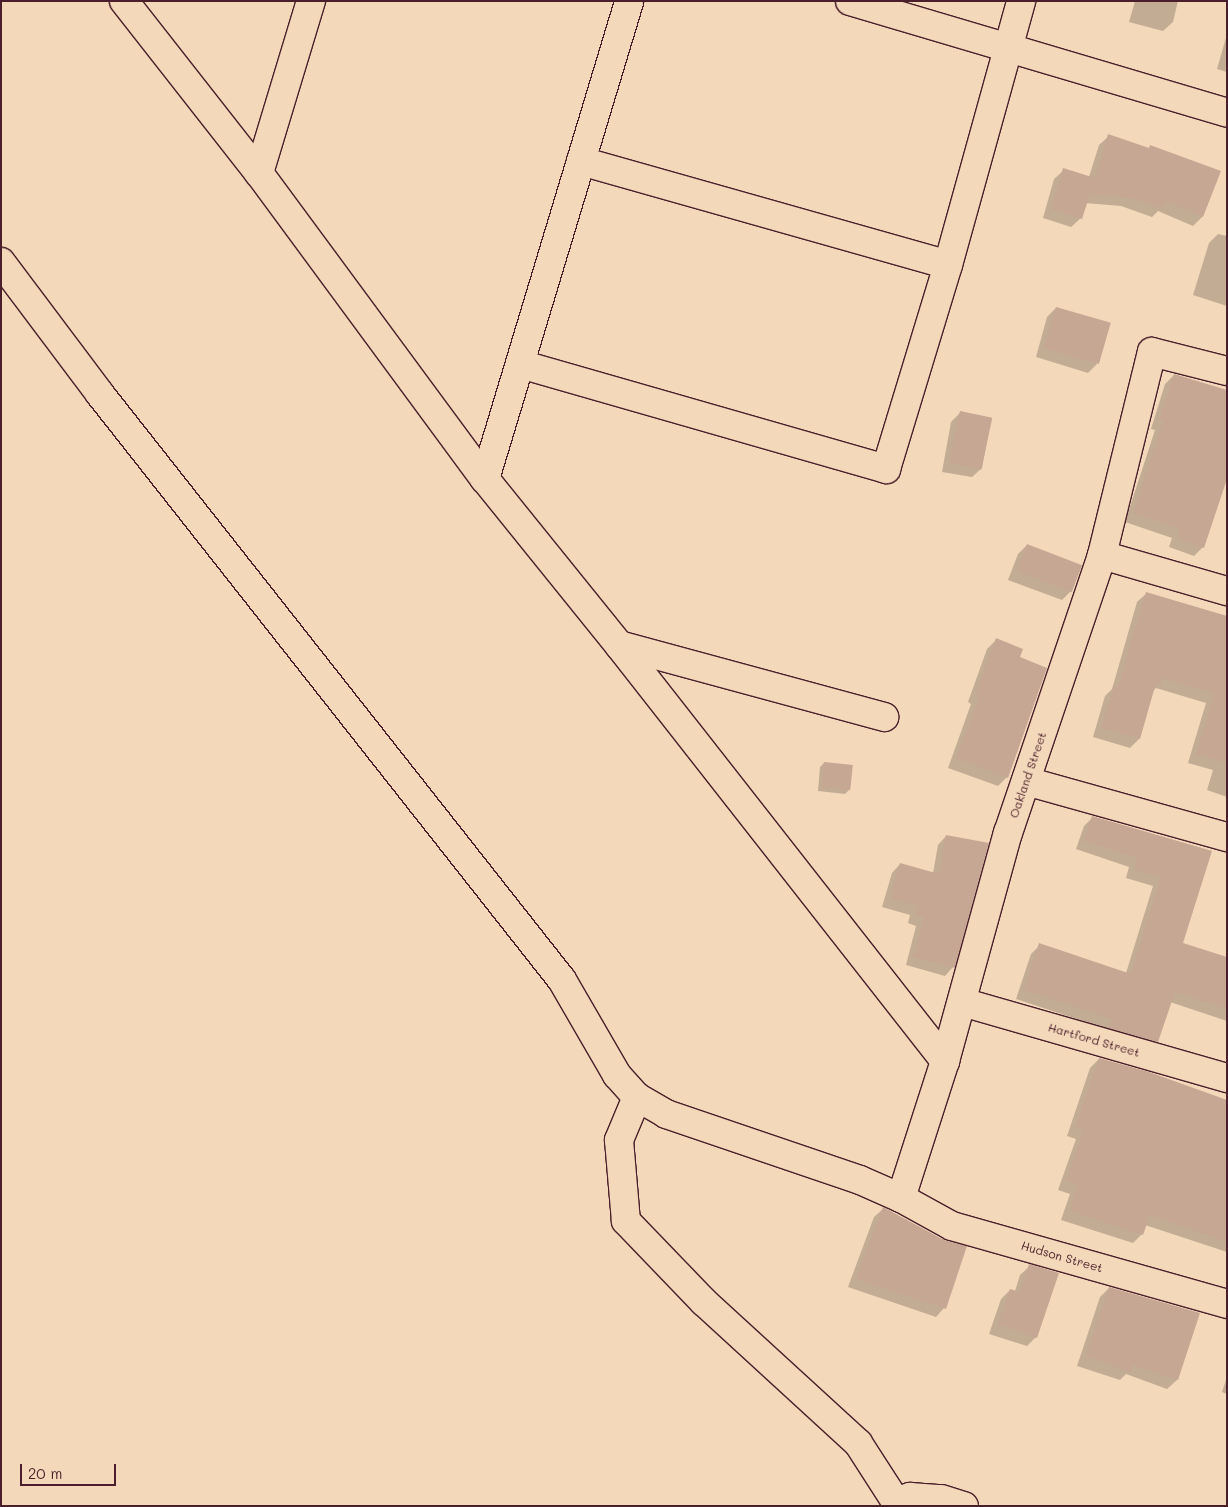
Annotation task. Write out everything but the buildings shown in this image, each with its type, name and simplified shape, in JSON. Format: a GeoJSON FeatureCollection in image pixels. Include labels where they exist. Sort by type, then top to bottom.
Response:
{"type":"FeatureCollection","features":[{"type":"Feature","properties":{"kind":"street"},"geometry":{"type":"LineString","coordinates":[[124,1],[259,173],[485,479],[619,645],[945,1061]]}},
{"type":"Feature","properties":{"kind":"street"},"geometry":{"type":"LineString","coordinates":[[259,173],[311,1]]}},
{"type":"Feature","properties":{"kind":"street"},"geometry":{"type":"LineString","coordinates":[[485,479],[629,1]]}},
{"type":"Feature","properties":{"kind":"street"},"geometry":{"type":"LineString","coordinates":[[850,1],[1227,114]]}},
{"type":"Feature","properties":{"kind":"street"},"geometry":{"type":"LineString","coordinates":[[520,364],[886,469],[948,265],[1021,1]]}},
{"type":"Feature","properties":{"kind":"street"},"geometry":{"type":"LineString","coordinates":[[581,161],[948,265]]}},
{"type":"Feature","properties":{"kind":"street","name":"Hudson Street"},"geometry":{"type":"LineString","coordinates":[[1,262],[100,394],[562,980],[617,1075],[637,1097],[666,1114],[860,1180],[901,1198],[952,1226],[1227,1304]]}},
{"type":"Feature","properties":{"kind":"street","name":"Oakland Street"},"geometry":{"type":"LineString","coordinates":[[901,1198],[945,1061],[1008,834],[1102,554],[1152,352],[1227,371]]}},
{"type":"Feature","properties":{"kind":"street"},"geometry":{"type":"LineString","coordinates":[[1102,554],[1227,591]]}},
{"type":"Feature","properties":{"kind":"street"},"geometry":{"type":"LineString","coordinates":[[619,645],[884,717]]}},
{"type":"Feature","properties":{"kind":"street"},"geometry":{"type":"LineString","coordinates":[[1026,781],[1227,837]]}},
{"type":"Feature","properties":{"kind":"street","name":"Hartford Street"},"geometry":{"type":"LineString","coordinates":[[962,1002],[1227,1078]]}},
{"type":"Feature","properties":{"kind":"street"},"geometry":{"type":"LineString","coordinates":[[637,1097],[619,1140],[626,1221],[704,1302],[858,1443],[895,1504],[910,1497],[941,1499],[964,1506]]}}]}
